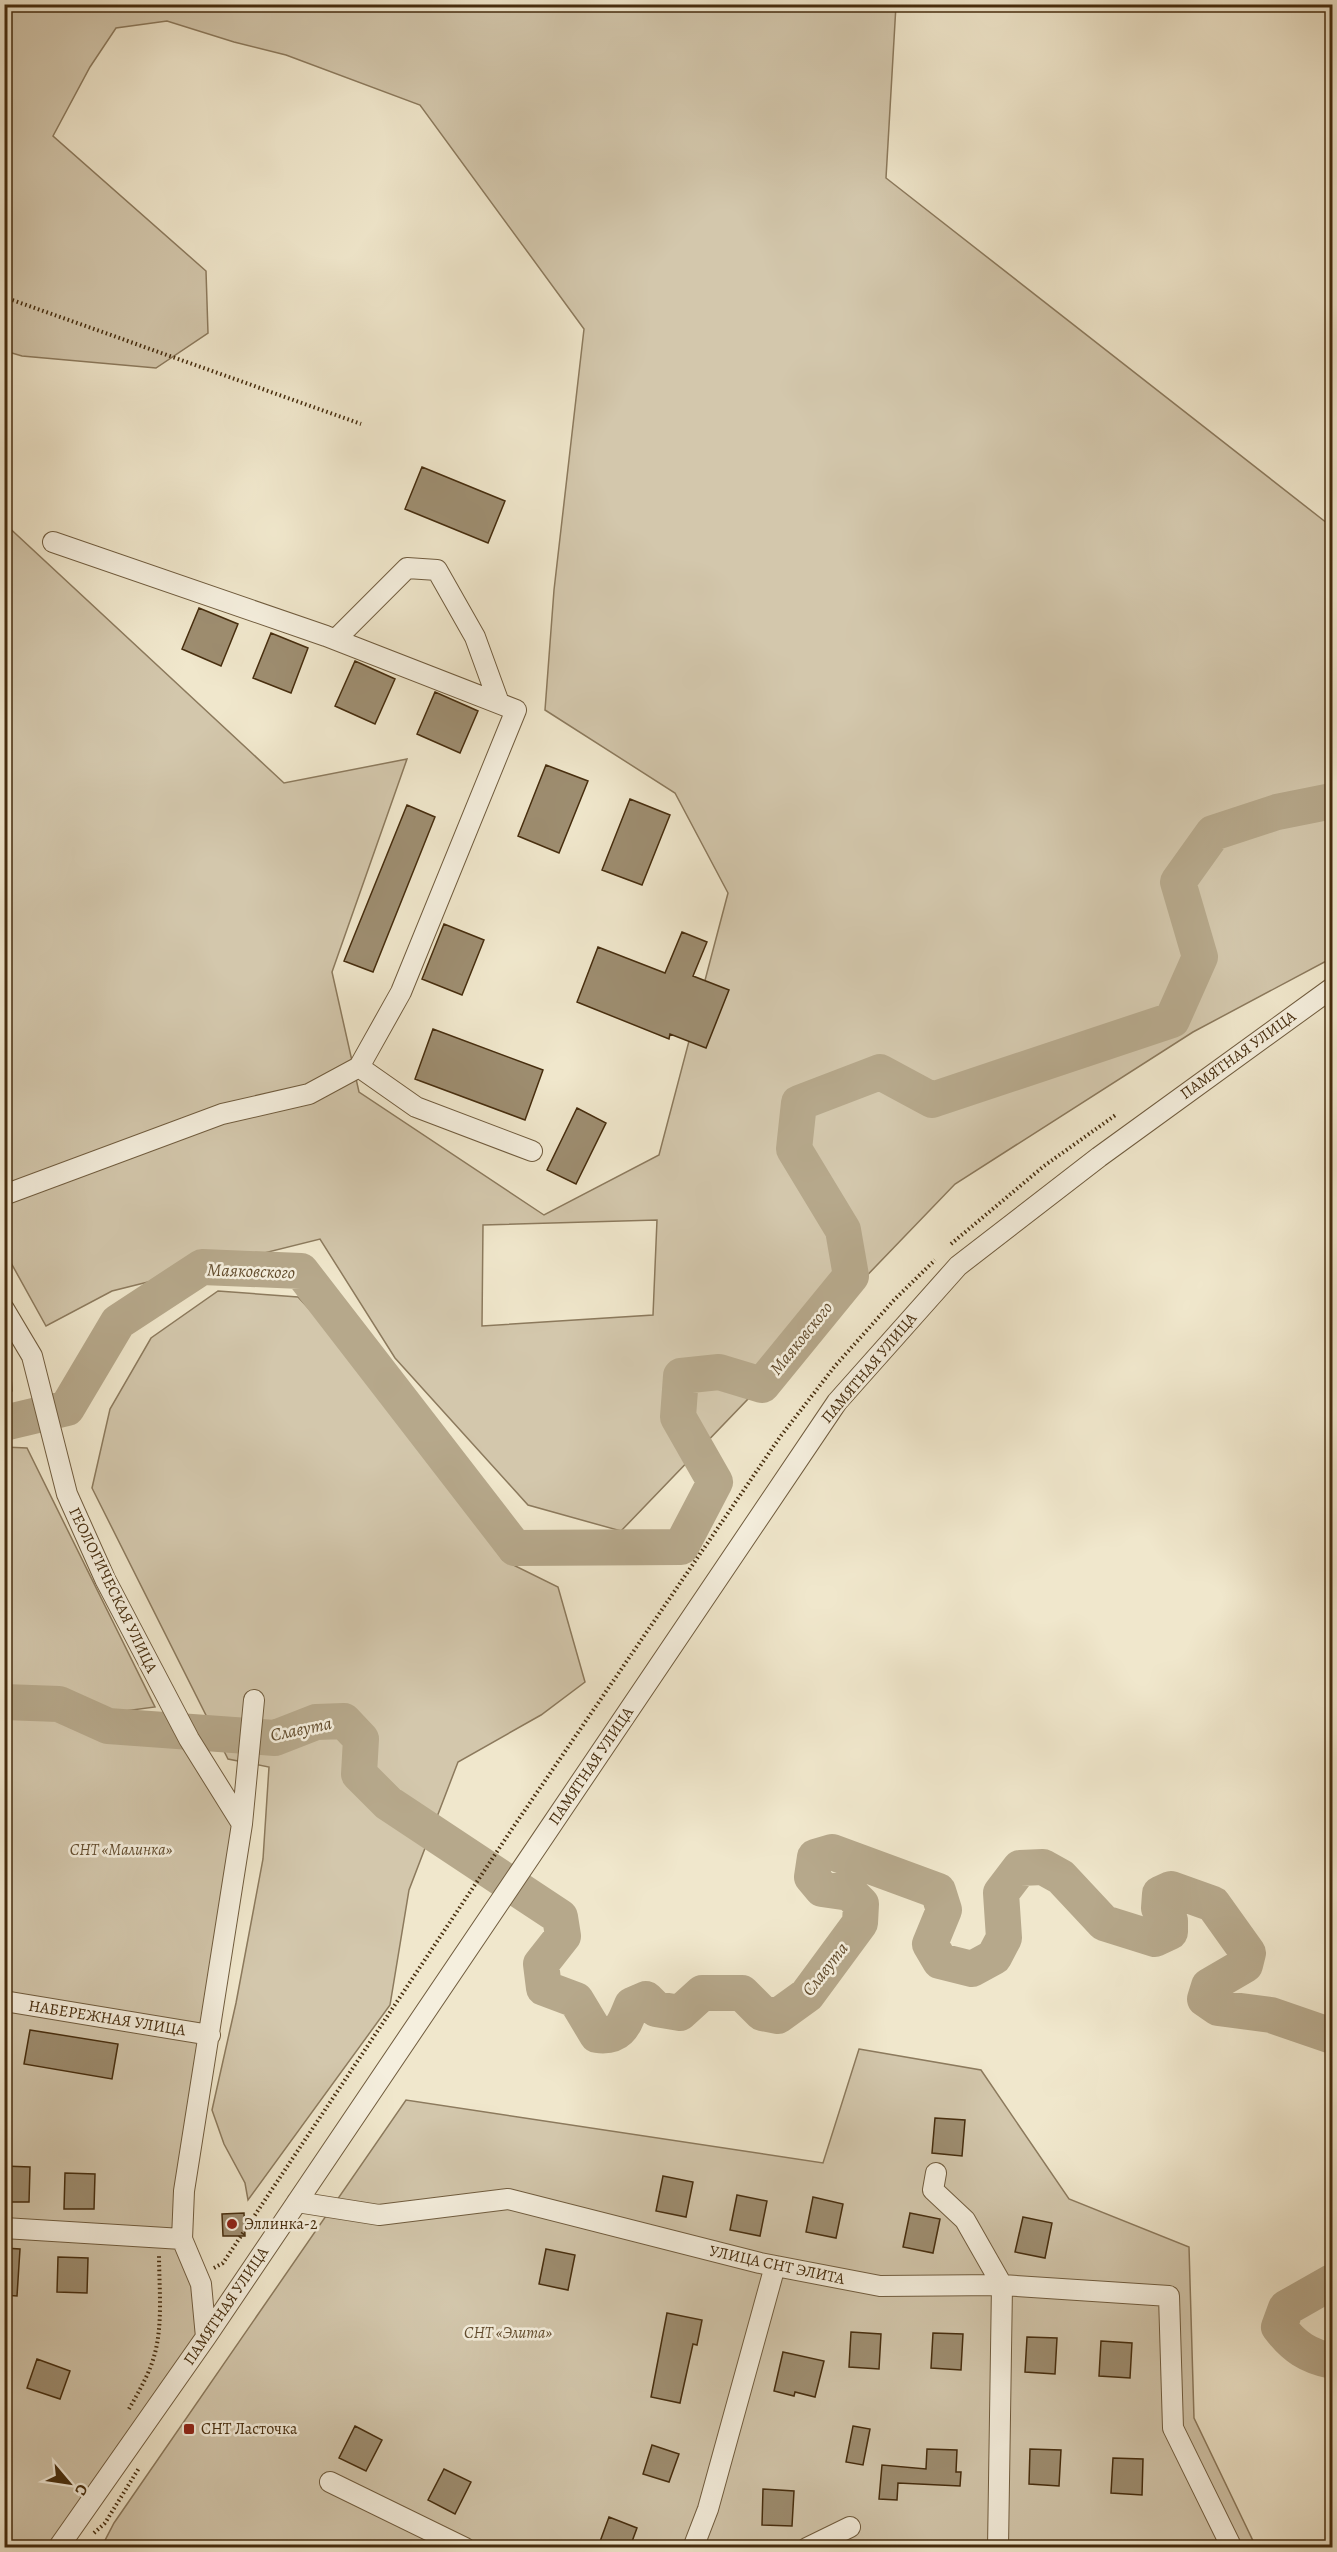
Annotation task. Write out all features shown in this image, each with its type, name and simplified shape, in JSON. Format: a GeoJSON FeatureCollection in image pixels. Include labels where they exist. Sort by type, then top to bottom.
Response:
{"type":"FeatureCollection","features":[{"type":"Feature","properties":{"kind":"street"},"geometry":{"type":"LineString","coordinates":[[53,542],[336,639],[508,707]]}},
{"type":"Feature","properties":{"kind":"street"},"geometry":{"type":"LineString","coordinates":[[4,1195],[222,1114],[309,1094],[359,1067],[401,992],[508,707],[475,637],[437,570],[406,568],[336,639]]}},
{"type":"Feature","properties":{"kind":"street","name":"ПАМЯТНАЯ УЛИЦА"},"geometry":{"type":"LineString","coordinates":[[58,2547],[206,2337],[837,1402],[951,1274],[1099,1157],[1332,988]]}},
{"type":"Feature","properties":{"kind":"street"},"geometry":{"type":"LineString","coordinates":[[359,1067],[416,1107],[532,1151]]}},
{"type":"Feature","properties":{"kind":"street","name":"ГЕОЛОГИЧЕСКАЯ УЛИЦА"},"geometry":{"type":"LineString","coordinates":[[4,1309],[33,1356],[67,1494],[105,1579],[157,1682],[189,1739],[242,1824]]}},
{"type":"Feature","properties":{"kind":"street"},"geometry":{"type":"LineString","coordinates":[[206,2337],[201,2283],[182,2239],[184,2191],[242,1824],[254,1700]]}},
{"type":"Feature","properties":{"kind":"street","name":"НАБЕРЕЖНАЯ УЛИЦА"},"geometry":{"type":"LineString","coordinates":[[4,2001],[210,2035]]}},
{"type":"Feature","properties":{"kind":"street"},"geometry":{"type":"LineString","coordinates":[[936,2173],[933,2190],[965,2220],[1002,2285],[998,2547]]}},
{"type":"Feature","properties":{"kind":"street","name":"УЛИЦА СНТ ЭЛИТА"},"geometry":{"type":"LineString","coordinates":[[297,2202],[379,2215],[508,2199],[775,2266],[880,2286],[1002,2285],[1169,2296],[1173,2428],[1232,2547]]}},
{"type":"Feature","properties":{"kind":"street"},"geometry":{"type":"LineString","coordinates":[[4,2228],[182,2239]]}},
{"type":"Feature","properties":{"kind":"street"},"geometry":{"type":"LineString","coordinates":[[693,2547],[708,2509],[775,2266]]}},
{"type":"Feature","properties":{"kind":"street"},"geometry":{"type":"LineString","coordinates":[[330,2482],[465,2547]]}},
{"type":"Feature","properties":{"kind":"street"},"geometry":{"type":"LineString","coordinates":[[807,2547],[850,2528]]}},
{"type":"Feature","properties":{"kind":"path"},"geometry":{"type":"LineString","coordinates":[[4,297],[361,424]]}},
{"type":"Feature","properties":{"kind":"path"},"geometry":{"type":"LineString","coordinates":[[950,1245],[1044,1166],[1117,1114]]}},
{"type":"Feature","properties":{"kind":"path"},"geometry":{"type":"LineString","coordinates":[[208,2269],[223,2262],[512,1829],[780,1437],[849,1349],[942,1252]]}},
{"type":"Feature","properties":{"kind":"path"},"geometry":{"type":"LineString","coordinates":[[128,2411],[147,2376],[155,2352],[158,2331],[159,2251]]}},
{"type":"Feature","properties":{"kind":"green space"},"geometry":{"type":"Polygon","coordinates":[[[5,5],[896,5],[886,178],[1332,527],[1332,958],[1193,1032],[955,1184],[621,1531],[528,1505],[395,1358],[320,1239],[112,1291],[46,1326],[5,1252],[4,523],[284,783],[407,759],[332,972],[359,1092],[544,1215],[659,1155],[728,893],[675,793],[545,710],[554,590],[584,329],[420,105],[286,55],[167,21],[116,28],[90,67],[53,136],[206,271],[208,333],[156,368],[22,356],[5,351],[5,5]],[[657,1220],[483,1225],[482,1326],[653,1315],[657,1220]]]}},
{"type":"Feature","properties":{"kind":"green space"},"geometry":{"type":"Polygon","coordinates":[[[218,1291],[298,1297],[339,1341],[393,1410],[503,1560],[558,1587],[585,1682],[541,1715],[458,1762],[409,1890],[390,2005],[248,2200],[245,2183],[224,2144],[212,2110],[236,2003],[263,1859],[269,1767],[228,1759],[92,1488],[110,1409],[151,1338],[218,1291]]]}},
{"type":"Feature","properties":{"kind":"green space"},"geometry":{"type":"Polygon","coordinates":[[[4,1327],[8,1333],[12,1391],[5,1393],[4,1327]]]}},
{"type":"Feature","properties":{"kind":"green space"},"geometry":{"type":"Polygon","coordinates":[[[4,1447],[27,1448],[155,1707],[117,1712],[21,1694],[5,1697],[4,1447]]]}},
{"type":"Feature","properties":{"kind":"green space","name":"СНТ «Малинка»"},"geometry":{"type":"Polygon","coordinates":[[[5,1702],[59,1704],[189,1739],[242,1824],[184,2191],[206,2337],[58,2547],[5,2547],[5,1702]]]}},
{"type":"Feature","properties":{"kind":"green space","name":"СНТ «Элита»"},"geometry":{"type":"Polygon","coordinates":[[[859,2049],[981,2070],[1069,2199],[1189,2247],[1194,2418],[1256,2547],[101,2548],[114,2523],[406,2100],[823,2163],[859,2049]]]}},
{"type":"Feature","properties":{"kind":"building"},"geometry":{"type":"Polygon","coordinates":[[[422,467],[505,501],[488,543],[405,509],[422,467]]]}},
{"type":"Feature","properties":{"kind":"building"},"geometry":{"type":"Polygon","coordinates":[[[199,608],[238,624],[221,666],[182,649],[199,608]]]}},
{"type":"Feature","properties":{"kind":"building"},"geometry":{"type":"Polygon","coordinates":[[[271,633],[308,648],[291,693],[253,678],[271,633]]]}},
{"type":"Feature","properties":{"kind":"building"},"geometry":{"type":"Polygon","coordinates":[[[355,661],[395,679],[375,724],[335,706],[355,661]]]}},
{"type":"Feature","properties":{"kind":"building"},"geometry":{"type":"Polygon","coordinates":[[[435,692],[478,711],[460,753],[417,734],[435,692]]]}},
{"type":"Feature","properties":{"kind":"building"},"geometry":{"type":"Polygon","coordinates":[[[546,765],[588,781],[559,853],[518,836],[546,765]]]}},
{"type":"Feature","properties":{"kind":"building"},"geometry":{"type":"Polygon","coordinates":[[[630,799],[670,815],[642,885],[602,870],[630,799]]]}},
{"type":"Feature","properties":{"kind":"building"},"geometry":{"type":"Polygon","coordinates":[[[407,805],[435,817],[373,972],[344,961],[407,805]]]}},
{"type":"Feature","properties":{"kind":"building"},"geometry":{"type":"Polygon","coordinates":[[[444,924],[484,940],[462,995],[422,979],[444,924]]]}},
{"type":"Feature","properties":{"kind":"building"},"geometry":{"type":"Polygon","coordinates":[[[682,932],[707,942],[693,976],[729,990],[706,1048],[670,1034],[669,1039],[577,1002],[598,947],[665,973],[682,932]]]}},
{"type":"Feature","properties":{"kind":"building"},"geometry":{"type":"Polygon","coordinates":[[[433,1029],[543,1070],[525,1120],[415,1079],[433,1029]]]}},
{"type":"Feature","properties":{"kind":"building"},"geometry":{"type":"Polygon","coordinates":[[[577,1108],[606,1123],[576,1184],[547,1170],[577,1108]]]}},
{"type":"Feature","properties":{"kind":"building"},"geometry":{"type":"Polygon","coordinates":[[[30,2030],[118,2044],[112,2079],[24,2064],[30,2030]]]}},
{"type":"Feature","properties":{"kind":"building"},"geometry":{"type":"Polygon","coordinates":[[[935,2118],[965,2120],[962,2156],[932,2153],[935,2118]]]}},
{"type":"Feature","properties":{"kind":"building"},"geometry":{"type":"Polygon","coordinates":[[[4,2166],[30,2167],[29,2202],[4,2202],[4,2166]]]}},
{"type":"Feature","properties":{"kind":"building"},"geometry":{"type":"Polygon","coordinates":[[[65,2173],[95,2174],[94,2209],[64,2209],[65,2173]]]}},
{"type":"Feature","properties":{"kind":"building"},"geometry":{"type":"Polygon","coordinates":[[[663,2176],[693,2182],[686,2217],[656,2211],[663,2176]]]}},
{"type":"Feature","properties":{"kind":"building"},"geometry":{"type":"Polygon","coordinates":[[[737,2195],[767,2201],[760,2236],[730,2230],[737,2195]]]}},
{"type":"Feature","properties":{"kind":"building"},"geometry":{"type":"Polygon","coordinates":[[[813,2197],[843,2204],[836,2238],[806,2232],[813,2197]]]}},
{"type":"Feature","properties":{"kind":"building"},"geometry":{"type":"Polygon","coordinates":[[[244,2213],[245,2236],[223,2236],[222,2214],[244,2213]]]}},
{"type":"Feature","properties":{"kind":"building"},"geometry":{"type":"Polygon","coordinates":[[[910,2213],[940,2219],[933,2253],[903,2247],[910,2213]]]}},
{"type":"Feature","properties":{"kind":"building"},"geometry":{"type":"Polygon","coordinates":[[[1023,2217],[1052,2223],[1045,2258],[1015,2252],[1023,2217]]]}},
{"type":"Feature","properties":{"kind":"building"},"geometry":{"type":"Polygon","coordinates":[[[4,2248],[20,2249],[17,2296],[4,2295],[4,2248]]]}},
{"type":"Feature","properties":{"kind":"building"},"geometry":{"type":"Polygon","coordinates":[[[546,2249],[575,2255],[568,2290],[539,2284],[546,2249]]]}},
{"type":"Feature","properties":{"kind":"building"},"geometry":{"type":"Polygon","coordinates":[[[58,2257],[88,2258],[87,2293],[57,2292],[58,2257]]]}},
{"type":"Feature","properties":{"kind":"building"},"geometry":{"type":"Polygon","coordinates":[[[667,2313],[702,2320],[697,2345],[693,2344],[680,2403],[651,2397],[667,2313]]]}},
{"type":"Feature","properties":{"kind":"building"},"geometry":{"type":"Polygon","coordinates":[[[851,2332],[881,2334],[879,2369],[849,2367],[851,2332]]]}},
{"type":"Feature","properties":{"kind":"building"},"geometry":{"type":"Polygon","coordinates":[[[933,2333],[963,2334],[961,2370],[931,2368],[933,2333]]]}},
{"type":"Feature","properties":{"kind":"building"},"geometry":{"type":"Polygon","coordinates":[[[1027,2337],[1057,2338],[1055,2374],[1025,2372],[1027,2337]]]}},
{"type":"Feature","properties":{"kind":"building"},"geometry":{"type":"Polygon","coordinates":[[[1101,2341],[1132,2343],[1130,2378],[1099,2376],[1101,2341]]]}},
{"type":"Feature","properties":{"kind":"building"},"geometry":{"type":"Polygon","coordinates":[[[783,2352],[824,2361],[815,2397],[795,2392],[794,2396],[774,2391],[783,2352]]]}},
{"type":"Feature","properties":{"kind":"building"},"geometry":{"type":"Polygon","coordinates":[[[37,2359],[70,2371],[60,2399],[27,2388],[37,2359]]]}},
{"type":"Feature","properties":{"kind":"building"},"geometry":{"type":"Polygon","coordinates":[[[355,2426],[382,2440],[366,2471],[339,2458],[355,2426]]]}},
{"type":"Feature","properties":{"kind":"building"},"geometry":{"type":"Polygon","coordinates":[[[853,2426],[870,2429],[863,2465],[846,2462],[853,2426]]]}},
{"type":"Feature","properties":{"kind":"building"},"geometry":{"type":"Polygon","coordinates":[[[652,2445],[679,2454],[669,2482],[643,2474],[652,2445]]]}},
{"type":"Feature","properties":{"kind":"building"},"geometry":{"type":"Polygon","coordinates":[[[927,2449],[957,2450],[956,2472],[961,2472],[960,2486],[898,2483],[897,2500],[879,2499],[882,2465],[926,2469],[927,2449]]]}},
{"type":"Feature","properties":{"kind":"building"},"geometry":{"type":"Polygon","coordinates":[[[1030,2449],[1061,2450],[1059,2486],[1029,2484],[1030,2449]]]}},
{"type":"Feature","properties":{"kind":"building"},"geometry":{"type":"Polygon","coordinates":[[[1113,2458],[1143,2459],[1142,2495],[1111,2493],[1113,2458]]]}},
{"type":"Feature","properties":{"kind":"building"},"geometry":{"type":"Polygon","coordinates":[[[444,2469],[471,2482],[455,2514],[428,2500],[444,2469]]]}},
{"type":"Feature","properties":{"kind":"building"},"geometry":{"type":"Polygon","coordinates":[[[763,2489],[794,2491],[792,2526],[762,2525],[763,2489]]]}},
{"type":"Feature","properties":{"kind":"building"},"geometry":{"type":"Polygon","coordinates":[[[609,2517],[637,2528],[630,2547],[598,2547],[609,2517]]]}},
{"type":"Feature","properties":{"kind":"waterway","name":"Маяковского"},"geometry":{"type":"LineString","coordinates":[[4,1423],[67,1408],[118,1322],[202,1267],[301,1271],[515,1548],[681,1547],[715,1482],[678,1417],[681,1376],[719,1372],[762,1385],[851,1276],[843,1230],[794,1149],[799,1103],[880,1072],[932,1100],[1172,1020],[1200,957],[1178,882],[1213,833],[1277,812],[1332,801]]}},
{"type":"Feature","properties":{"kind":"waterway","name":"Славута"},"geometry":{"type":"LineString","coordinates":[[4,1702],[59,1704],[108,1726],[275,1738],[316,1722],[344,1721],[361,1739],[359,1774],[388,1803],[560,1917],[563,1936],[541,1964],[544,1988],[576,2000],[597,2035],[617,2032],[624,2024],[632,2005],[646,1999],[656,2009],[680,2013],[702,1993],[742,1993],[762,2013],[778,2016],[807,1995],[860,1923],[861,1904],[850,1893],[822,1889],[812,1877],[815,1857],[832,1852],[938,1891],[944,1910],[930,1944],[940,1961],[972,1969],[994,1957],[1004,1938],[1001,1893],[1020,1868],[1043,1867],[1061,1877],[1104,1923],[1155,1939],[1170,1932],[1170,1921],[1159,1908],[1160,1894],[1171,1889],[1213,1904],[1248,1953],[1245,1965],[1209,1986],[1205,1999],[1218,2008],[1271,2015],[1332,2036]]}},
{"type":"Feature","properties":{"kind":"waterway","name":"Славута"},"geometry":{"type":"LineString","coordinates":[[1332,2282],[1286,2308],[1279,2327],[1302,2350],[1332,2361]]}},
{"type":"Feature","properties":{"kind":"place","name":"Эллинка-2"},"geometry":{"type":"Point","coordinates":[232,2224]}},
{"type":"Feature","properties":{"kind":"place","name":"СНТ Ласточка"},"geometry":{"type":"Point","coordinates":[189,2429]}}]}
